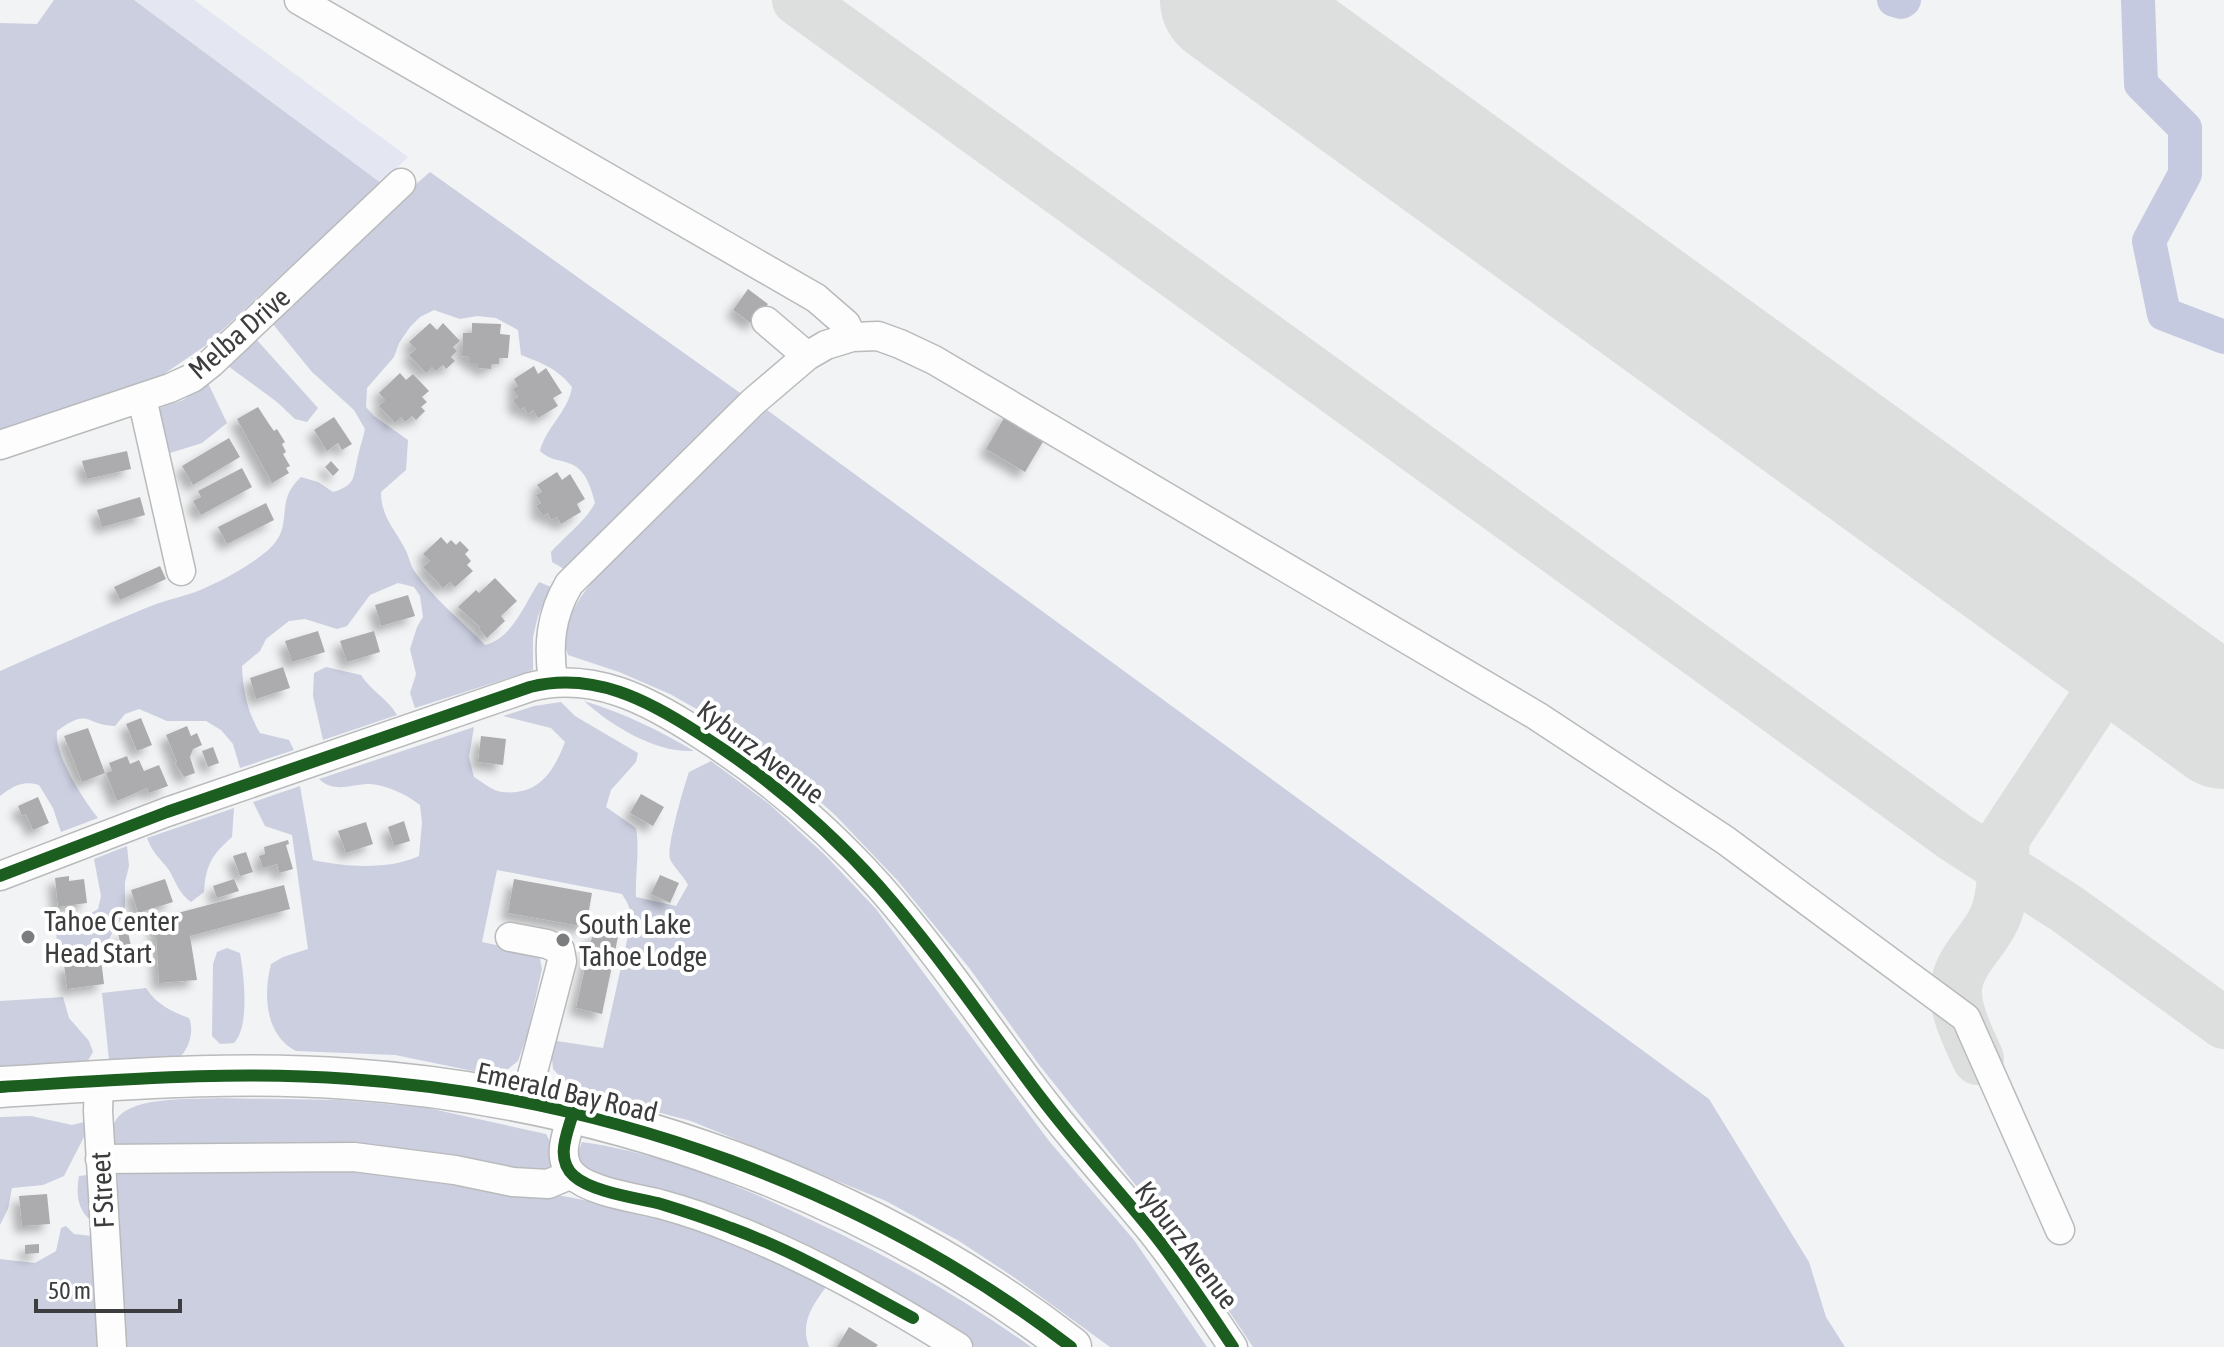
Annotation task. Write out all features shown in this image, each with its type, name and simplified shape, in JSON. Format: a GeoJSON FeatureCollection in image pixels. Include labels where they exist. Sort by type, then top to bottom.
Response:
{"type":"FeatureCollection","features":[{"type":"Feature","properties":{"kind":"highway","name":"Emerald Bay Road"},"geometry":{"type":"LineString","coordinates":[[0,1087],[243,1076],[351,1079],[471,1092],[573,1113],[683,1145],[800,1190],[925,1251],[1023,1312],[1071,1347]]}},
{"type":"Feature","properties":{"kind":"street"},"geometry":{"type":"LineString","coordinates":[[299,0],[816,298],[846,324],[852,337]]}},
{"type":"Feature","properties":{"kind":"street","name":"Melba Drive"},"geometry":{"type":"LineString","coordinates":[[0,445],[142,398],[192,378],[401,183]]}},
{"type":"Feature","properties":{"kind":"street"},"geometry":{"type":"LineString","coordinates":[[766,321],[807,356]]}},
{"type":"Feature","properties":{"kind":"street"},"geometry":{"type":"LineString","coordinates":[[553,681],[549,655],[551,626],[557,604],[569,584],[753,402],[807,356],[826,345],[852,337],[878,336],[900,344],[934,360],[1537,716],[1738,849],[1966,1018],[2060,1230]]}},
{"type":"Feature","properties":{"kind":"street"},"geometry":{"type":"LineString","coordinates":[[142,398],[181,571]]}},
{"type":"Feature","properties":{"kind":"street","name":"Kyburz Avenue"},"geometry":{"type":"LineString","coordinates":[[0,876],[167,812],[553,681],[586,683],[634,697],[675,718],[763,777],[837,842],[916,930],[1043,1101],[1150,1229],[1233,1347]]}},
{"type":"Feature","properties":{"kind":"street"},"geometry":{"type":"LineString","coordinates":[[510,937],[547,944],[560,950],[562,961],[525,1102]]}},
{"type":"Feature","properties":{"kind":"street","name":"F Street"},"geometry":{"type":"LineString","coordinates":[[99,1081],[100,1159],[112,1347]]}},
{"type":"Feature","properties":{"kind":"street"},"geometry":{"type":"LineString","coordinates":[[573,1113],[564,1143],[564,1163],[584,1184],[733,1228],[798,1257],[913,1318],[958,1347]]}},
{"type":"Feature","properties":{"kind":"street"},"geometry":{"type":"LineString","coordinates":[[100,1159],[354,1157],[455,1170],[513,1182],[548,1184],[572,1174]]}},
{"type":"Feature","properties":{"kind":"shaded area"},"geometry":{"type":"Polygon","coordinates":[[[54,0],[134,0],[381,183],[205,346],[158,378],[0,432],[0,23],[37,24],[54,0]]]}},
{"type":"Feature","properties":{"kind":"shaded area"},"geometry":{"type":"Polygon","coordinates":[[[134,0],[194,0],[408,157],[381,183],[134,0]]]}},
{"type":"Feature","properties":{"kind":"shaded area"},"geometry":{"type":"Polygon","coordinates":[[[430,172],[743,395],[564,569],[552,562],[551,552],[595,503],[581,471],[540,451],[572,387],[555,371],[521,355],[518,330],[496,318],[477,316],[460,319],[434,310],[420,317],[399,343],[394,357],[367,388],[366,407],[408,440],[406,470],[381,492],[383,509],[415,572],[439,601],[485,645],[503,636],[510,628],[539,582],[551,587],[538,616],[533,637],[533,670],[415,708],[410,693],[416,674],[410,649],[423,617],[420,596],[414,587],[398,583],[370,595],[347,626],[337,629],[305,619],[289,621],[266,639],[260,651],[242,666],[246,701],[260,733],[289,740],[294,750],[240,768],[233,744],[221,730],[206,721],[167,721],[139,709],[125,714],[115,726],[82,719],[57,731],[65,764],[98,818],[61,832],[53,808],[39,785],[18,785],[0,796],[0,671],[154,605],[202,589],[246,566],[276,542],[281,533],[288,496],[301,477],[318,482],[333,492],[350,483],[365,429],[354,410],[312,372],[272,323],[430,172]]]}},
{"type":"Feature","properties":{"kind":"shaded area"},"geometry":{"type":"Polygon","coordinates":[[[256,339],[318,408],[307,422],[295,419],[228,366],[256,339]]]}},
{"type":"Feature","properties":{"kind":"shaded area"},"geometry":{"type":"Polygon","coordinates":[[[208,383],[227,423],[202,443],[170,453],[163,445],[157,409],[183,400],[208,383]]]}},
{"type":"Feature","properties":{"kind":"shaded area"},"geometry":{"type":"Polygon","coordinates":[[[767,410],[1709,1099],[1809,1262],[1826,1317],[1845,1347],[1253,1347],[1190,1253],[1040,1066],[970,969],[898,881],[835,815],[786,771],[730,728],[670,694],[568,655],[565,644],[569,621],[601,570],[767,410]]]}},
{"type":"Feature","properties":{"kind":"shaded area"},"geometry":{"type":"Polygon","coordinates":[[[326,667],[361,675],[397,715],[323,740],[313,696],[314,673],[326,667]]]}},
{"type":"Feature","properties":{"kind":"shaded area"},"geometry":{"type":"Polygon","coordinates":[[[584,701],[640,723],[694,751],[650,743],[608,720],[584,701]]]}},
{"type":"Feature","properties":{"kind":"shaded area"},"geometry":{"type":"Polygon","coordinates":[[[561,702],[575,716],[638,753],[636,762],[611,790],[606,807],[636,828],[636,897],[676,906],[688,885],[669,853],[689,772],[711,761],[768,803],[825,855],[876,909],[1049,1141],[1134,1240],[1207,1347],[1110,1347],[959,1241],[886,1201],[691,1121],[600,1097],[568,1085],[553,1069],[550,1040],[603,1048],[632,918],[622,894],[497,870],[482,942],[539,954],[542,969],[518,1061],[503,1073],[478,1072],[395,1055],[296,1051],[286,1044],[272,1025],[269,1013],[267,988],[271,964],[308,949],[292,835],[265,826],[253,802],[300,786],[313,860],[367,866],[407,860],[419,856],[420,805],[381,786],[336,787],[319,779],[474,727],[469,757],[474,777],[499,791],[526,790],[550,772],[565,742],[551,728],[503,716],[534,706],[561,702]]]}},
{"type":"Feature","properties":{"kind":"shaded area"},"geometry":{"type":"Polygon","coordinates":[[[234,808],[232,837],[211,861],[204,892],[191,902],[181,892],[147,838],[234,808]]]}},
{"type":"Feature","properties":{"kind":"shaded area"},"geometry":{"type":"Polygon","coordinates":[[[127,846],[129,866],[125,882],[125,913],[108,940],[59,958],[54,915],[88,915],[98,909],[101,896],[94,859],[127,846]]]}},
{"type":"Feature","properties":{"kind":"shaded area"},"geometry":{"type":"Polygon","coordinates":[[[227,948],[240,953],[244,1013],[234,1043],[220,1044],[212,1036],[213,964],[217,952],[227,948]]]}},
{"type":"Feature","properties":{"kind":"shaded area"},"geometry":{"type":"Polygon","coordinates":[[[146,988],[165,1007],[189,1018],[191,1033],[187,1048],[181,1056],[109,1060],[102,993],[146,988]]]}},
{"type":"Feature","properties":{"kind":"shaded area"},"geometry":{"type":"Polygon","coordinates":[[[63,997],[69,1018],[89,1041],[93,1052],[87,1062],[0,1066],[0,1001],[63,997]]]}},
{"type":"Feature","properties":{"kind":"shaded area"},"geometry":{"type":"Polygon","coordinates":[[[176,1099],[339,1100],[423,1107],[546,1134],[552,1151],[551,1162],[544,1178],[115,1149],[114,1124],[131,1108],[176,1099]]]}},
{"type":"Feature","properties":{"kind":"shaded area"},"geometry":{"type":"Polygon","coordinates":[[[31,1116],[72,1125],[84,1122],[86,1133],[64,1176],[43,1185],[12,1188],[8,1209],[0,1225],[0,1117],[31,1116]]]}},
{"type":"Feature","properties":{"kind":"shaded area"},"geometry":{"type":"Polygon","coordinates":[[[582,1142],[670,1162],[784,1207],[924,1278],[1031,1347],[972,1347],[598,1178],[581,1166],[578,1152],[582,1142]]]}},
{"type":"Feature","properties":{"kind":"shaded area"},"geometry":{"type":"Polygon","coordinates":[[[339,1166],[493,1185],[596,1202],[696,1228],[745,1246],[826,1287],[807,1322],[809,1347],[126,1347],[117,1171],[339,1166]]]}},
{"type":"Feature","properties":{"kind":"shaded area"},"geometry":{"type":"Polygon","coordinates":[[[88,1175],[91,1221],[80,1206],[78,1195],[79,1176],[88,1175]]]}},
{"type":"Feature","properties":{"kind":"shaded area"},"geometry":{"type":"Polygon","coordinates":[[[66,1226],[74,1234],[92,1236],[98,1347],[0,1347],[0,1259],[35,1263],[56,1251],[61,1228],[66,1226]]]}},
{"type":"Feature","properties":{"kind":"building"},"geometry":{"type":"Polygon","coordinates":[[[748,289],[768,304],[752,324],[733,310],[748,289]]]}},
{"type":"Feature","properties":{"kind":"building"},"geometry":{"type":"Polygon","coordinates":[[[430,323],[437,330],[443,323],[460,341],[453,347],[457,351],[451,357],[455,361],[446,369],[443,365],[436,371],[432,367],[426,373],[409,355],[416,349],[409,342],[430,323]]]}},
{"type":"Feature","properties":{"kind":"building"},"geometry":{"type":"Polygon","coordinates":[[[472,323],[501,324],[500,334],[510,335],[508,358],[499,358],[499,364],[491,364],[491,369],[479,368],[479,363],[470,363],[470,357],[462,356],[463,333],[472,333],[472,323]]]}},
{"type":"Feature","properties":{"kind":"building"},"geometry":{"type":"Polygon","coordinates":[[[534,366],[538,374],[546,368],[562,393],[553,398],[558,406],[538,418],[533,410],[528,414],[524,407],[520,410],[513,400],[518,397],[513,389],[518,386],[514,379],[534,366]]]}},
{"type":"Feature","properties":{"kind":"building"},"geometry":{"type":"Polygon","coordinates":[[[400,373],[406,380],[413,374],[429,391],[422,397],[427,402],[421,407],[425,411],[416,420],[412,416],[405,422],[401,417],[395,423],[379,406],[385,400],[379,393],[400,373]]]}},
{"type":"Feature","properties":{"kind":"building"},"geometry":{"type":"Polygon","coordinates":[[[258,407],[285,442],[282,444],[286,452],[283,454],[290,466],[286,468],[289,473],[272,483],[237,419],[258,407]]]}},
{"type":"Feature","properties":{"kind":"building"},"geometry":{"type":"Polygon","coordinates":[[[1008,411],[1047,435],[1025,472],[986,449],[1008,411]]]}},
{"type":"Feature","properties":{"kind":"building"},"geometry":{"type":"Polygon","coordinates":[[[334,417],[352,444],[342,450],[338,443],[327,451],[314,430],[334,417]]]}},
{"type":"Feature","properties":{"kind":"building"},"geometry":{"type":"Polygon","coordinates":[[[229,438],[240,457],[193,485],[182,466],[229,438]]]}},
{"type":"Feature","properties":{"kind":"building"},"geometry":{"type":"Polygon","coordinates":[[[127,451],[131,469],[87,479],[82,461],[127,451]]]}},
{"type":"Feature","properties":{"kind":"building"},"geometry":{"type":"Polygon","coordinates":[[[331,461],[339,470],[333,476],[325,467],[331,461]]]}},
{"type":"Feature","properties":{"kind":"building"},"geometry":{"type":"Polygon","coordinates":[[[242,468],[252,487],[201,515],[193,501],[201,497],[198,491],[242,468]]]}},
{"type":"Feature","properties":{"kind":"building"},"geometry":{"type":"Polygon","coordinates":[[[557,472],[562,480],[570,474],[585,499],[577,504],[581,512],[561,524],[557,517],[551,520],[548,513],[543,516],[536,506],[541,503],[536,495],[542,492],[537,485],[557,472]]]}},
{"type":"Feature","properties":{"kind":"building"},"geometry":{"type":"Polygon","coordinates":[[[140,497],[145,515],[102,527],[97,510],[140,497]]]}},
{"type":"Feature","properties":{"kind":"building"},"geometry":{"type":"Polygon","coordinates":[[[266,503],[274,520],[227,544],[218,527],[266,503]]]}},
{"type":"Feature","properties":{"kind":"building"},"geometry":{"type":"Polygon","coordinates":[[[441,537],[447,544],[451,540],[456,545],[460,541],[469,550],[465,554],[471,561],[467,565],[473,571],[455,587],[450,582],[443,588],[423,567],[430,561],[423,554],[441,537]]]}},
{"type":"Feature","properties":{"kind":"building"},"geometry":{"type":"Polygon","coordinates":[[[160,566],[166,579],[120,600],[114,587],[160,566]]]}},
{"type":"Feature","properties":{"kind":"building"},"geometry":{"type":"Polygon","coordinates":[[[495,578],[517,601],[501,616],[505,621],[487,638],[480,627],[458,607],[495,578]]]}},
{"type":"Feature","properties":{"kind":"building"},"geometry":{"type":"Polygon","coordinates":[[[408,595],[415,616],[381,626],[375,605],[408,595]]]}},
{"type":"Feature","properties":{"kind":"building"},"geometry":{"type":"Polygon","coordinates":[[[318,631],[325,652],[292,662],[285,641],[318,631]]]}},
{"type":"Feature","properties":{"kind":"building"},"geometry":{"type":"Polygon","coordinates":[[[374,631],[380,652],[347,662],[340,641],[374,631]]]}},
{"type":"Feature","properties":{"kind":"building"},"geometry":{"type":"Polygon","coordinates":[[[283,667],[290,688],[256,699],[250,678],[283,667]]]}},
{"type":"Feature","properties":{"kind":"building"},"geometry":{"type":"Polygon","coordinates":[[[141,718],[152,745],[137,751],[126,724],[141,718]]]}},
{"type":"Feature","properties":{"kind":"building"},"geometry":{"type":"Polygon","coordinates":[[[187,726],[191,736],[197,733],[202,745],[193,749],[190,757],[195,773],[184,777],[175,763],[166,735],[187,726]]]}},
{"type":"Feature","properties":{"kind":"building"},"geometry":{"type":"Polygon","coordinates":[[[88,728],[105,773],[82,782],[64,736],[88,728]]]}},
{"type":"Feature","properties":{"kind":"building"},"geometry":{"type":"Polygon","coordinates":[[[481,736],[506,739],[503,765],[478,762],[481,736]]]}},
{"type":"Feature","properties":{"kind":"building"},"geometry":{"type":"Polygon","coordinates":[[[213,747],[219,763],[208,767],[202,751],[213,747]]]}},
{"type":"Feature","properties":{"kind":"building"},"geometry":{"type":"Polygon","coordinates":[[[127,756],[130,764],[139,760],[144,771],[159,765],[168,786],[149,793],[147,788],[117,801],[106,773],[112,771],[109,763],[127,756]]]}},
{"type":"Feature","properties":{"kind":"building"},"geometry":{"type":"Polygon","coordinates":[[[641,794],[664,807],[653,826],[630,813],[641,794]]]}},
{"type":"Feature","properties":{"kind":"building"},"geometry":{"type":"Polygon","coordinates":[[[38,797],[49,823],[33,830],[26,814],[22,816],[18,806],[38,797]]]}},
{"type":"Feature","properties":{"kind":"building"},"geometry":{"type":"Polygon","coordinates":[[[404,821],[410,841],[394,846],[388,827],[404,821]]]}},
{"type":"Feature","properties":{"kind":"building"},"geometry":{"type":"Polygon","coordinates":[[[366,822],[373,844],[346,853],[338,831],[366,822]]]}},
{"type":"Feature","properties":{"kind":"building"},"geometry":{"type":"Polygon","coordinates":[[[288,840],[289,844],[286,845],[293,869],[279,873],[277,864],[263,868],[259,856],[265,854],[264,847],[288,840]]]}},
{"type":"Feature","properties":{"kind":"building"},"geometry":{"type":"Polygon","coordinates":[[[246,852],[253,872],[240,876],[233,856],[246,852]]]}},
{"type":"Feature","properties":{"kind":"building"},"geometry":{"type":"Polygon","coordinates":[[[660,875],[679,883],[670,903],[651,894],[660,875]]]}},
{"type":"Feature","properties":{"kind":"building"},"geometry":{"type":"Polygon","coordinates":[[[69,876],[69,881],[84,879],[87,903],[58,907],[55,878],[69,876]]]}},
{"type":"Feature","properties":{"kind":"building"},"geometry":{"type":"Polygon","coordinates":[[[165,879],[173,902],[138,913],[131,890],[165,879]]]}},
{"type":"Feature","properties":{"kind":"building"},"geometry":{"type":"Polygon","coordinates":[[[234,879],[239,891],[217,898],[213,886],[234,879]]]}},
{"type":"Feature","properties":{"kind":"building"},"geometry":{"type":"Polygon","coordinates":[[[514,879],[592,893],[586,927],[508,913],[514,879]]]}},
{"type":"Feature","properties":{"kind":"building"},"geometry":{"type":"Polygon","coordinates":[[[284,885],[290,909],[190,936],[197,980],[159,983],[155,919],[284,885]]]}},
{"type":"Feature","properties":{"kind":"building"},"geometry":{"type":"Polygon","coordinates":[[[128,932],[131,946],[122,949],[118,934],[128,932]]]}},
{"type":"Feature","properties":{"kind":"building"},"geometry":{"type":"Polygon","coordinates":[[[593,932],[618,937],[602,1014],[576,1008],[593,932]]]}},
{"type":"Feature","properties":{"kind":"building"},"geometry":{"type":"Polygon","coordinates":[[[101,959],[104,984],[67,989],[64,964],[101,959]]]}},
{"type":"Feature","properties":{"kind":"building"},"geometry":{"type":"Polygon","coordinates":[[[47,1194],[50,1224],[22,1226],[19,1196],[47,1194]]]}},
{"type":"Feature","properties":{"kind":"building"},"geometry":{"type":"Polygon","coordinates":[[[39,1244],[39,1253],[25,1254],[25,1245],[39,1244]]]}},
{"type":"Feature","properties":{"kind":"building"},"geometry":{"type":"Polygon","coordinates":[[[849,1327],[878,1345],[837,1347],[849,1327]]]}},
{"type":"Feature","properties":{"kind":"waterway"},"geometry":{"type":"LineString","coordinates":[[1894,0],[1904,0]]}},
{"type":"Feature","properties":{"kind":"waterway"},"geometry":{"type":"LineString","coordinates":[[2138,0],[2141,84],[2185,128],[2185,174],[2149,241],[2164,314],[2224,337]]}},
{"type":"Feature","properties":{"kind":"taxiway"},"geometry":{"type":"LineString","coordinates":[[798,0],[1955,837],[2067,909],[2224,1023]]}},
{"type":"Feature","properties":{"kind":"taxiway"},"geometry":{"type":"LineString","coordinates":[[1978,1059],[1960,1016],[1956,989],[1961,970],[1989,928],[2000,901],[2003,839],[2126,653]]}},
{"type":"Feature","properties":{"kind":"runway"},"geometry":{"type":"LineString","coordinates":[[1225,0],[2224,724]]}},
{"type":"Feature","properties":{"kind":"cycle path"},"geometry":{"type":"LineString","coordinates":[[0,876],[167,812],[530,687],[576,683],[598,686],[640,700],[748,767],[816,823],[859,864],[922,938],[1070,1135],[1160,1242],[1233,1347]]}},
{"type":"Feature","properties":{"kind":"cycle path"},"geometry":{"type":"LineString","coordinates":[[0,1087],[175,1077],[306,1076],[446,1089],[542,1106],[637,1130],[730,1160],[821,1198],[908,1241],[992,1291],[1071,1347]]}},
{"type":"Feature","properties":{"kind":"cycle path"},"geometry":{"type":"LineString","coordinates":[[573,1113],[566,1138],[565,1162],[582,1182],[678,1209],[754,1237],[913,1318]]}},
{"type":"Feature","properties":{"kind":"place","name":"Tahoe Center Head Start"},"geometry":{"type":"Point","coordinates":[28,937]}},
{"type":"Feature","properties":{"kind":"place","name":"South Lake Tahoe Lodge"},"geometry":{"type":"Point","coordinates":[563,940]}}]}
